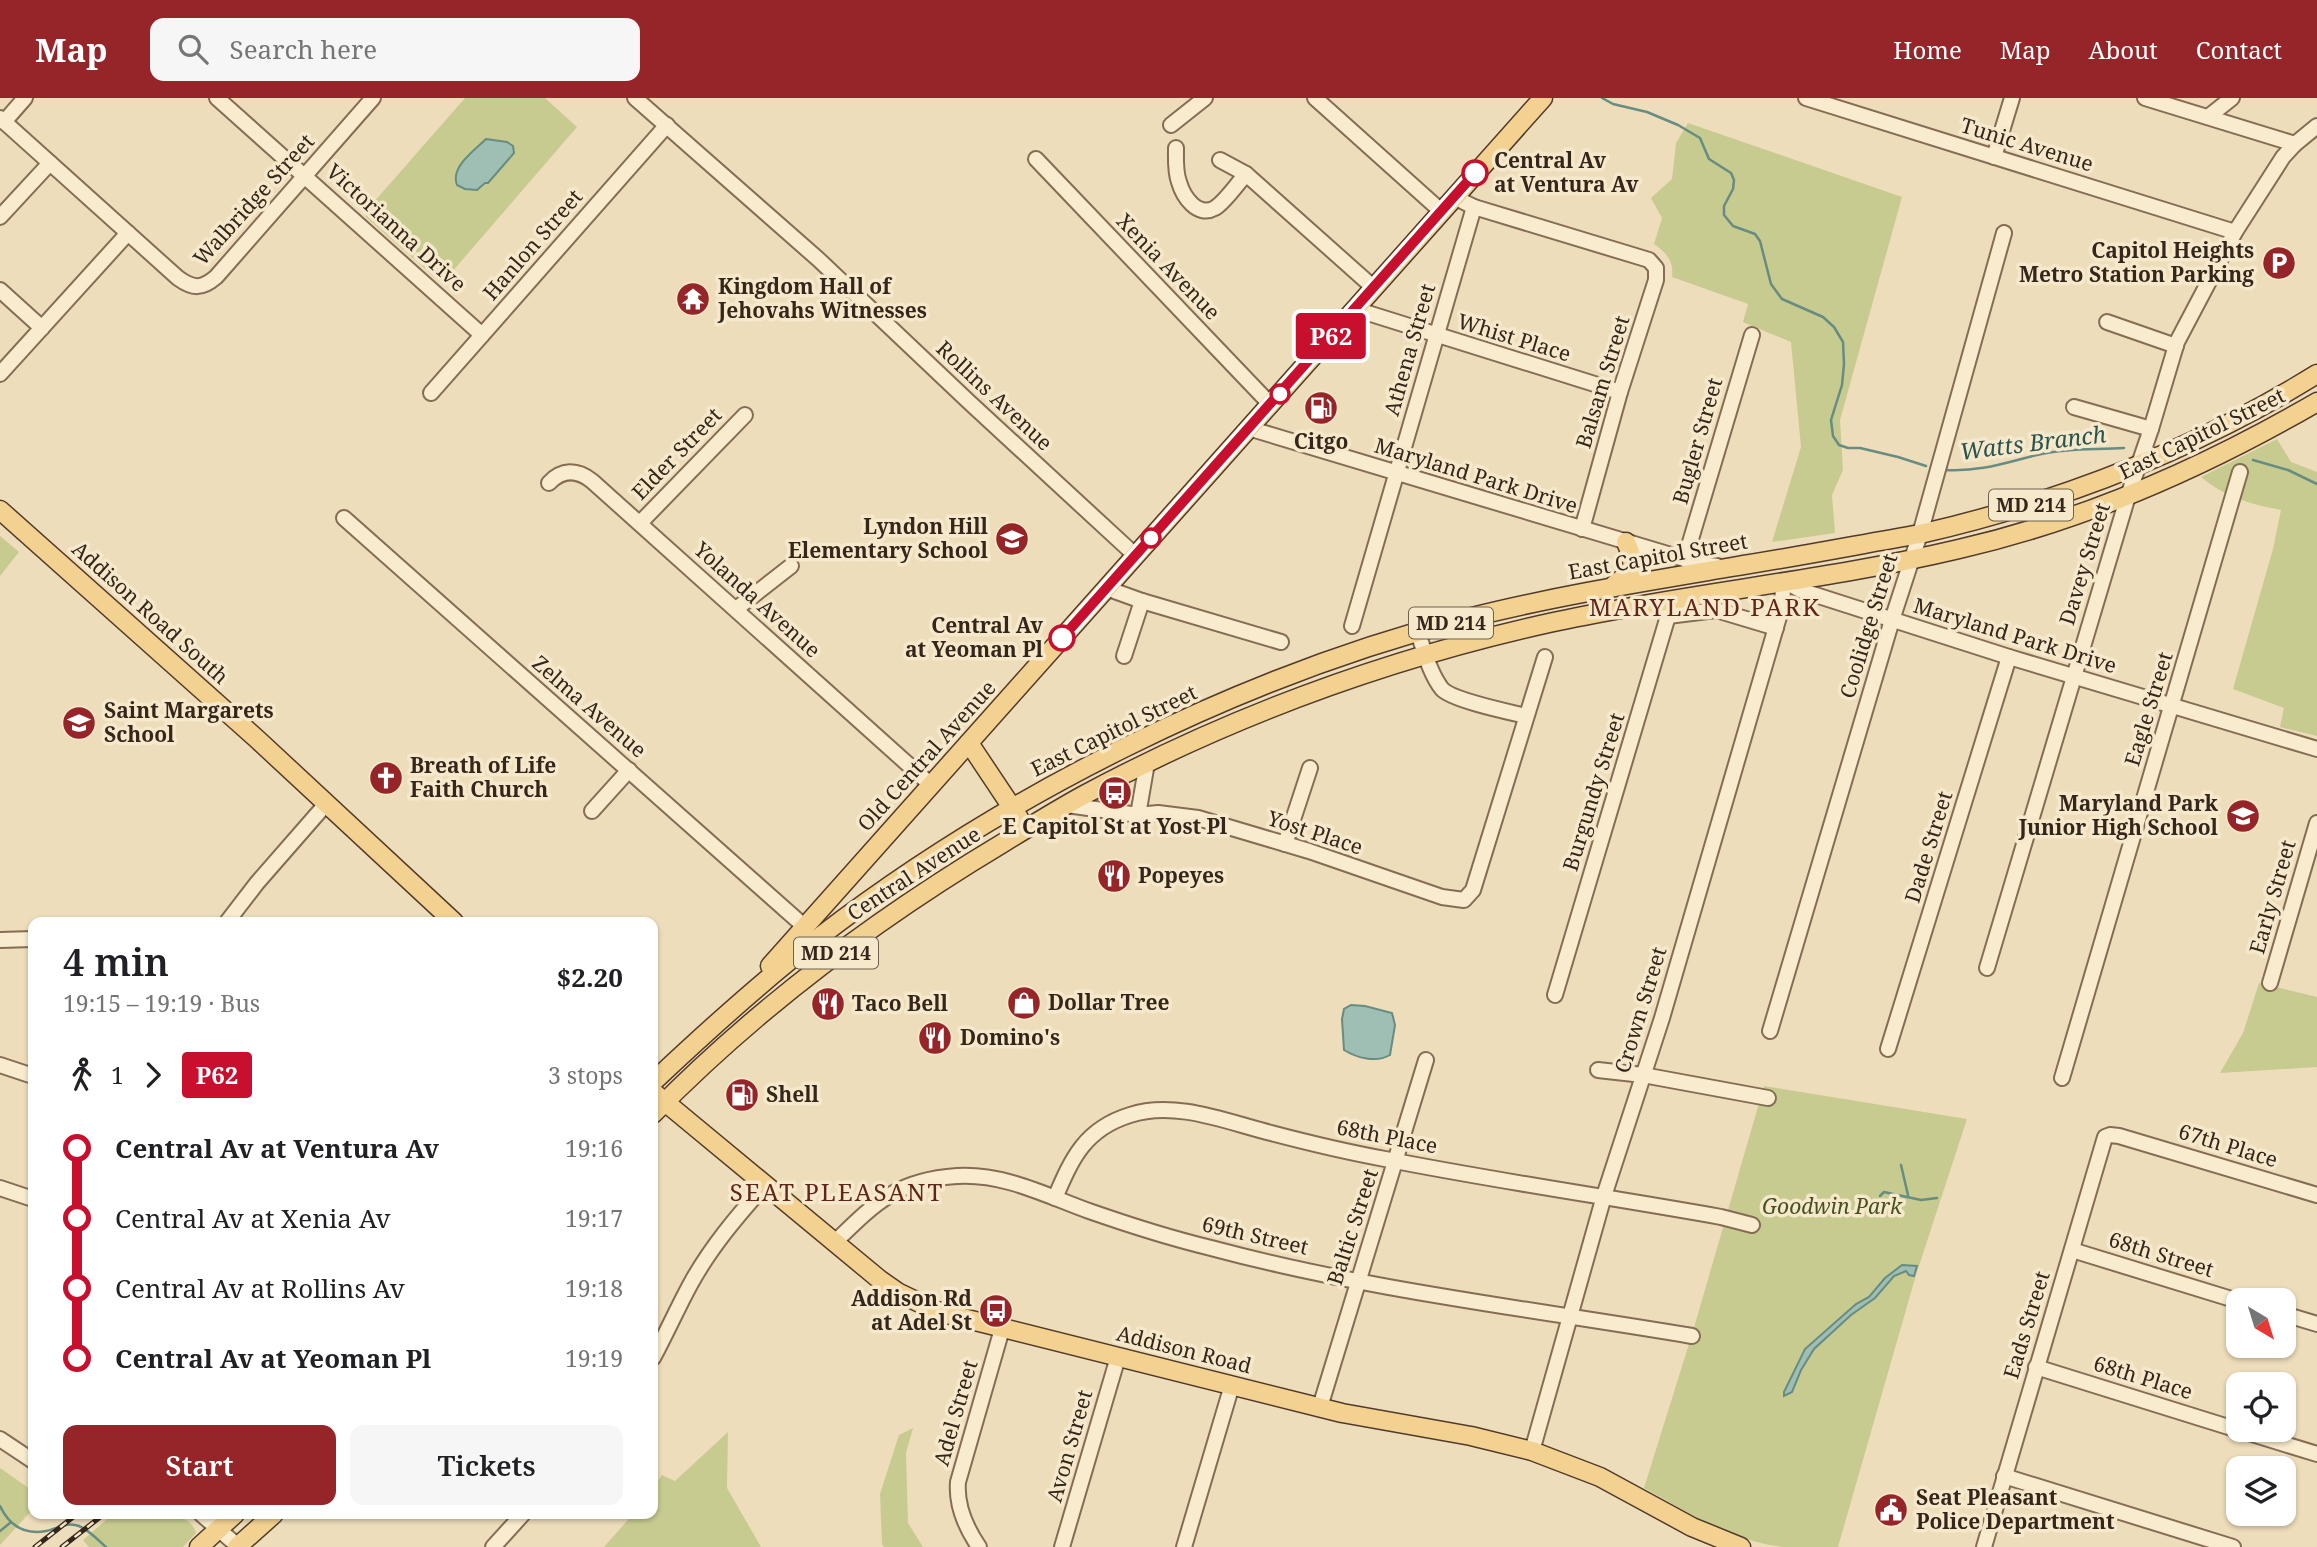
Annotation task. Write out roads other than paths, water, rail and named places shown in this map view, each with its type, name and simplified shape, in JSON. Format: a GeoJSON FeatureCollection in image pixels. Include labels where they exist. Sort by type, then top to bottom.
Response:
{"type":"FeatureCollection","features":[{"type":"Feature","properties":{"kind":"main road","name":"Old Central Avenue"},"geometry":{"type":"LineString","coordinates":[[737,1006],[1544,98]]}},
{"type":"Feature","properties":{"kind":"main road","name":"East Capitol Street"},"geometry":{"type":"LineString","coordinates":[[1012,809],[1081,770],[1175,724],[1341,657],[1466,618],[1612,587],[1920,534],[2039,502],[2139,465],[2222,429],[2317,374]]}},
{"type":"Feature","properties":{"kind":"main road","name":"East Capitol Street"},"geometry":{"type":"LineString","coordinates":[[1026,829],[1067,804],[1147,763],[1273,708],[1376,671],[1544,624],[1662,610],[1784,581],[1911,559],[2002,538],[2128,496],[2247,441],[2317,402]]}},
{"type":"Feature","properties":{"kind":"main road","name":"Addison Road South"},"geometry":{"type":"LineString","coordinates":[[0,510],[257,739],[449,917]]}},
{"type":"Feature","properties":{"kind":"main road"},"geometry":{"type":"LineString","coordinates":[[1612,587],[1629,574],[1634,566],[1626,542]]}},
{"type":"Feature","properties":{"kind":"main road"},"geometry":{"type":"LineString","coordinates":[[969,743],[1026,829]]}},
{"type":"Feature","properties":{"kind":"main road","name":"Central Avenue"},"geometry":{"type":"LineString","coordinates":[[658,1077],[817,939],[883,891],[1012,809]]}},
{"type":"Feature","properties":{"kind":"main road","name":"Central Avenue"},"geometry":{"type":"LineString","coordinates":[[658,1101],[832,957],[920,894],[1026,829]]}},
{"type":"Feature","properties":{"kind":"main road","name":"Addison Road"},"geometry":{"type":"LineString","coordinates":[[658,1103],[766,1184],[879,1279],[918,1303],[960,1319],[1320,1407],[1472,1436],[1532,1451],[1600,1477],[1692,1527],[1734,1546]]}},
{"type":"Feature","properties":{"kind":"main road"},"geometry":{"type":"LineString","coordinates":[[199,1547],[230,1519]]}},
{"type":"Feature","properties":{"kind":"main road"},"geometry":{"type":"LineString","coordinates":[[238,1547],[269,1519]]}},
{"type":"Feature","properties":{"kind":"street"},"geometry":{"type":"LineString","coordinates":[[2,120],[25,98]]}},
{"type":"Feature","properties":{"kind":"street","name":"Victorianna Drive"},"geometry":{"type":"LineString","coordinates":[[217,98],[482,335]]}},
{"type":"Feature","properties":{"kind":"street","name":"Walbridge Street"},"geometry":{"type":"LineString","coordinates":[[2,120],[188,286],[197,287],[207,285],[216,277],[373,98]]}},
{"type":"Feature","properties":{"kind":"street","name":"Rollins Avenue"},"geometry":{"type":"LineString","coordinates":[[635,98],[818,259],[1136,556]]}},
{"type":"Feature","properties":{"kind":"street"},"geometry":{"type":"LineString","coordinates":[[1171,125],[1205,98]]}},
{"type":"Feature","properties":{"kind":"street"},"geometry":{"type":"LineString","coordinates":[[1315,98],[1441,211]]}},
{"type":"Feature","properties":{"kind":"street","name":"Tunic Avenue"},"geometry":{"type":"LineString","coordinates":[[1806,98],[2235,232]]}},
{"type":"Feature","properties":{"kind":"street"},"geometry":{"type":"LineString","coordinates":[[1994,157],[2012,98]]}},
{"type":"Feature","properties":{"kind":"street"},"geometry":{"type":"LineString","coordinates":[[2145,98],[2295,144]]}},
{"type":"Feature","properties":{"kind":"street"},"geometry":{"type":"LineString","coordinates":[[2208,117],[2232,98]]}},
{"type":"Feature","properties":{"kind":"street","name":"Hanlon Street"},"geometry":{"type":"LineString","coordinates":[[431,393],[667,125]]}},
{"type":"Feature","properties":{"kind":"street","name":"Davey Street"},"geometry":{"type":"LineString","coordinates":[[1987,968],[2073,676],[2176,346],[2235,232],[2283,157],[2317,126]]}},
{"type":"Feature","properties":{"kind":"street"},"geometry":{"type":"LineString","coordinates":[[1176,148],[1179,184],[1198,209],[1216,208],[1246,174]]}},
{"type":"Feature","properties":{"kind":"street","name":"Xenia Avenue"},"geometry":{"type":"LineString","coordinates":[[1036,159],[1270,404]]}},
{"type":"Feature","properties":{"kind":"street"},"geometry":{"type":"LineString","coordinates":[[1220,160],[1246,174],[1374,288]]}},
{"type":"Feature","properties":{"kind":"street"},"geometry":{"type":"LineString","coordinates":[[0,217],[50,163]]}},
{"type":"Feature","properties":{"kind":"street"},"geometry":{"type":"LineString","coordinates":[[1454,197],[1474,207]]}},
{"type":"Feature","properties":{"kind":"street","name":"Balsam Street"},"geometry":{"type":"LineString","coordinates":[[1474,207],[1639,257],[1652,262],[1656,268],[1657,274],[1582,529]]}},
{"type":"Feature","properties":{"kind":"street","name":"Athena Street"},"geometry":{"type":"LineString","coordinates":[[1352,626],[1474,207]]}},
{"type":"Feature","properties":{"kind":"street"},"geometry":{"type":"LineString","coordinates":[[0,374],[128,233]]}},
{"type":"Feature","properties":{"kind":"street","name":"Coolidge Street"},"geometry":{"type":"LineString","coordinates":[[1770,1031],[1920,534],[2004,233]]}},
{"type":"Feature","properties":{"kind":"street"},"geometry":{"type":"LineString","coordinates":[[0,290],[42,328]]}},
{"type":"Feature","properties":{"kind":"street","name":"Whist Place"},"geometry":{"type":"LineString","coordinates":[[1355,309],[1620,393]]}},
{"type":"Feature","properties":{"kind":"street"},"geometry":{"type":"LineString","coordinates":[[2107,322],[2176,346]]}},
{"type":"Feature","properties":{"kind":"street","name":"Bugler Street"},"geometry":{"type":"LineString","coordinates":[[1685,559],[1752,335]]}},
{"type":"Feature","properties":{"kind":"street"},"geometry":{"type":"LineString","coordinates":[[2074,407],[2151,429]]}},
{"type":"Feature","properties":{"kind":"street","name":"Elder Street"},"geometry":{"type":"LineString","coordinates":[[640,523],[745,415]]}},
{"type":"Feature","properties":{"kind":"street","name":"Maryland Park Drive"},"geometry":{"type":"LineString","coordinates":[[1248,428],[1701,564],[1733,567]]}},
{"type":"Feature","properties":{"kind":"street","name":"Eagle Street"},"geometry":{"type":"LineString","coordinates":[[2062,1078],[2240,472]]}},
{"type":"Feature","properties":{"kind":"street","name":"Yolanda Avenue"},"geometry":{"type":"LineString","coordinates":[[549,483],[563,473],[580,473],[601,488],[931,785]]}},
{"type":"Feature","properties":{"kind":"street","name":"Zelma Avenue"},"geometry":{"type":"LineString","coordinates":[[344,519],[805,927]]}},
{"type":"Feature","properties":{"kind":"street"},"geometry":{"type":"LineString","coordinates":[[736,609],[791,566]]}},
{"type":"Feature","properties":{"kind":"street","name":"Maryland Park Drive"},"geometry":{"type":"LineString","coordinates":[[1784,581],[1800,590],[2009,657],[2317,749]]}},
{"type":"Feature","properties":{"kind":"street","name":"Crown Street"},"geometry":{"type":"LineString","coordinates":[[1532,1451],[1604,1196],[1662,1018],[1776,628],[1784,581]]}},
{"type":"Feature","properties":{"kind":"street"},"geometry":{"type":"LineString","coordinates":[[1106,588],[1281,642]]}},
{"type":"Feature","properties":{"kind":"street"},"geometry":{"type":"LineString","coordinates":[[1124,656],[1142,601]]}},
{"type":"Feature","properties":{"kind":"street"},"geometry":{"type":"LineString","coordinates":[[1662,610],[1716,610],[1776,628]]}},
{"type":"Feature","properties":{"kind":"street","name":"Burgundy Street"},"geometry":{"type":"LineString","coordinates":[[1555,995],[1662,610]]}},
{"type":"Feature","properties":{"kind":"street"},"geometry":{"type":"LineString","coordinates":[[1418,633],[1426,656],[1444,691],[1525,716],[1545,657]]}},
{"type":"Feature","properties":{"kind":"street","name":"Dade Street"},"geometry":{"type":"LineString","coordinates":[[1888,1049],[2009,657]]}},
{"type":"Feature","properties":{"kind":"street","name":"Yost Place"},"geometry":{"type":"LineString","coordinates":[[1067,804],[1138,815],[1158,813],[1198,818],[1464,901],[1473,890],[1525,716]]}},
{"type":"Feature","properties":{"kind":"street"},"geometry":{"type":"LineString","coordinates":[[1138,815],[1147,763]]}},
{"type":"Feature","properties":{"kind":"street"},"geometry":{"type":"LineString","coordinates":[[1285,844],[1310,768]]}},
{"type":"Feature","properties":{"kind":"street"},"geometry":{"type":"LineString","coordinates":[[592,811],[629,770]]}},
{"type":"Feature","properties":{"kind":"street"},"geometry":{"type":"LineString","coordinates":[[231,917],[326,804]]}},
{"type":"Feature","properties":{"kind":"street","name":"Early Street"},"geometry":{"type":"LineString","coordinates":[[2270,983],[2317,823]]}},
{"type":"Feature","properties":{"kind":"street"},"geometry":{"type":"LineString","coordinates":[[0,940],[28,939]]}},
{"type":"Feature","properties":{"kind":"street","name":"Baltic Street"},"geometry":{"type":"LineString","coordinates":[[1320,1407],[1426,1060]]}},
{"type":"Feature","properties":{"kind":"street"},"geometry":{"type":"LineString","coordinates":[[0,1065],[28,1074]]}},
{"type":"Feature","properties":{"kind":"street"},"geometry":{"type":"LineString","coordinates":[[1598,1070],[1643,1075],[1768,1098]]}},
{"type":"Feature","properties":{"kind":"street","name":"68th Place"},"geometry":{"type":"LineString","coordinates":[[1055,1198],[1078,1149],[1090,1137],[1115,1121],[1147,1111],[1181,1112],[1329,1148],[1721,1217],[1752,1225]]}},
{"type":"Feature","properties":{"kind":"street","name":"Eads Street"},"geometry":{"type":"LineString","coordinates":[[1984,1547],[2103,1139],[2110,1135],[2126,1138]]}},
{"type":"Feature","properties":{"kind":"street","name":"67th Place"},"geometry":{"type":"LineString","coordinates":[[2126,1138],[2317,1195]]}},
{"type":"Feature","properties":{"kind":"street","name":"69th Street"},"geometry":{"type":"LineString","coordinates":[[835,1242],[881,1199],[902,1188],[958,1176],[989,1177],[1212,1249],[1357,1282],[1692,1336]]}},
{"type":"Feature","properties":{"kind":"street"},"geometry":{"type":"LineString","coordinates":[[658,1349],[703,1264],[766,1184]]}},
{"type":"Feature","properties":{"kind":"street"},"geometry":{"type":"LineString","coordinates":[[0,1188],[28,1197]]}},
{"type":"Feature","properties":{"kind":"street","name":"68th Street"},"geometry":{"type":"LineString","coordinates":[[2072,1250],[2226,1297]]}},
{"type":"Feature","properties":{"kind":"street"},"geometry":{"type":"LineString","coordinates":[[2296,1318],[2317,1324]]}},
{"type":"Feature","properties":{"kind":"street","name":"Adel Street"},"geometry":{"type":"LineString","coordinates":[[979,1547],[960,1507],[958,1482],[1002,1329]]}},
{"type":"Feature","properties":{"kind":"street","name":"Avon Street"},"geometry":{"type":"LineString","coordinates":[[1062,1547],[1118,1357]]}},
{"type":"Feature","properties":{"kind":"street","name":"68th Place"},"geometry":{"type":"LineString","coordinates":[[2036,1367],[2226,1426]]}},
{"type":"Feature","properties":{"kind":"street"},"geometry":{"type":"LineString","coordinates":[[1184,1547],[1232,1385]]}},
{"type":"Feature","properties":{"kind":"street"},"geometry":{"type":"LineString","coordinates":[[0,1439],[28,1458]]}},
{"type":"Feature","properties":{"kind":"street","name":"68th Place"},"geometry":{"type":"LineString","coordinates":[[2278,1442],[2317,1454]]}},
{"type":"Feature","properties":{"kind":"street"},"geometry":{"type":"LineString","coordinates":[[2004,1476],[2233,1547]]}},
{"type":"Feature","properties":{"kind":"street"},"geometry":{"type":"LineString","coordinates":[[207,1519],[238,1547]]}},
{"type":"Feature","properties":{"kind":"street"},"geometry":{"type":"LineString","coordinates":[[493,1547],[518,1519]]}},
{"type":"Feature","properties":{"kind":"water"},"geometry":{"type":"Polygon","coordinates":[[[486,139],[507,142],[513,146],[514,153],[488,183],[477,190],[457,185],[460,166],[486,139]]]}},
{"type":"Feature","properties":{"kind":"water"},"geometry":{"type":"Polygon","coordinates":[[[1351,1005],[1392,1013],[1395,1025],[1390,1055],[1379,1059],[1367,1058],[1344,1050],[1342,1019],[1344,1009],[1351,1005]]]}},
{"type":"Feature","properties":{"kind":"water"},"geometry":{"type":"Polygon","coordinates":[[[1902,1265],[1917,1266],[1914,1276],[1906,1271],[1894,1276],[1875,1298],[1851,1315],[1814,1349],[1792,1392],[1784,1396],[1805,1349],[1856,1304],[1869,1297],[1885,1278],[1902,1265]]]}},
{"type":"Feature","properties":{"kind":"waterway","name":"Watts Branch"},"geometry":{"type":"LineString","coordinates":[[1602,98],[1678,125],[1700,138],[1709,159],[1731,173],[1734,180],[1733,189],[1724,206],[1724,215],[1733,226],[1755,234],[1760,241],[1771,284],[1782,299],[1823,317],[1834,327],[1843,342],[1842,385],[1831,420],[1833,436],[1839,445],[1898,457],[1926,466]]}},
{"type":"Feature","properties":{"kind":"waterway","name":"Watts Branch"},"geometry":{"type":"LineString","coordinates":[[1945,470],[1981,468],[2059,451],[2124,448]]}},
{"type":"Feature","properties":{"kind":"waterway","name":"Watts Branch"},"geometry":{"type":"LineString","coordinates":[[2253,460],[2288,470],[2317,484]]}},
{"type":"Feature","properties":{"kind":"waterway"},"geometry":{"type":"LineString","coordinates":[[1901,1165],[1908,1195]]}},
{"type":"Feature","properties":{"kind":"waterway"},"geometry":{"type":"LineString","coordinates":[[1880,1196],[1884,1192],[1921,1200],[1937,1198]]}},
{"type":"Feature","properties":{"kind":"waterway"},"geometry":{"type":"LineString","coordinates":[[1878,1204],[1882,1205]]}},
{"type":"Feature","properties":{"kind":"waterway"},"geometry":{"type":"LineString","coordinates":[[0,1506],[8,1518],[24,1530],[38,1532],[75,1525],[86,1530],[106,1547]]}},
{"type":"Feature","properties":{"kind":"waterway"},"geometry":{"type":"LineString","coordinates":[[0,1531],[10,1523]]}},
{"type":"Feature","properties":{"kind":"railway"},"geometry":{"type":"LineString","coordinates":[[35,1547],[71,1519]]}},
{"type":"Feature","properties":{"kind":"railway"},"geometry":{"type":"LineString","coordinates":[[62,1547],[98,1519]]}},
{"type":"Feature","properties":{"kind":"place","name":"Central Av at Ventura Av"},"geometry":{"type":"Point","coordinates":[1475,173]}},
{"type":"Feature","properties":{"kind":"place","name":"Capitol Heights Metro Station Parking"},"geometry":{"type":"Point","coordinates":[2279,263]}},
{"type":"Feature","properties":{"kind":"place","name":"Kingdom Hall of Jehovahs Witnesses"},"geometry":{"type":"Point","coordinates":[693,299]}},
{"type":"Feature","properties":{"kind":"place","name":"Citgo"},"geometry":{"type":"Point","coordinates":[1321,408]}},
{"type":"Feature","properties":{"kind":"place","name":"Lyndon Hill Elementary School"},"geometry":{"type":"Point","coordinates":[1012,539]}},
{"type":"Feature","properties":{"kind":"place","name":"Central Av at Yeoman Pl"},"geometry":{"type":"Point","coordinates":[1062,638]}},
{"type":"Feature","properties":{"kind":"place","name":"Saint Margarets School"},"geometry":{"type":"Point","coordinates":[79,723]}},
{"type":"Feature","properties":{"kind":"place","name":"Breath of Life Faith Church"},"geometry":{"type":"Point","coordinates":[386,778]}},
{"type":"Feature","properties":{"kind":"place","name":"E Capitol St at Yost Pl"},"geometry":{"type":"Point","coordinates":[1115,793]}},
{"type":"Feature","properties":{"kind":"place","name":"Maryland Park Junior High School"},"geometry":{"type":"Point","coordinates":[2243,816]}},
{"type":"Feature","properties":{"kind":"place","name":"Popeyes"},"geometry":{"type":"Point","coordinates":[1114,876]}},
{"type":"Feature","properties":{"kind":"place","name":"Dollar Tree"},"geometry":{"type":"Point","coordinates":[1024,1003]}},
{"type":"Feature","properties":{"kind":"place","name":"Taco Bell"},"geometry":{"type":"Point","coordinates":[828,1004]}},
{"type":"Feature","properties":{"kind":"place","name":"Domino's"},"geometry":{"type":"Point","coordinates":[935,1038]}},
{"type":"Feature","properties":{"kind":"place","name":"Shell"},"geometry":{"type":"Point","coordinates":[742,1095]}},
{"type":"Feature","properties":{"kind":"place","name":"Addison Rd at Adel St"},"geometry":{"type":"Point","coordinates":[996,1311]}},
{"type":"Feature","properties":{"kind":"place","name":"Seat Pleasant Police Department"},"geometry":{"type":"Point","coordinates":[1891,1510]}},
{"type":"Feature","properties":{"kind":"district","name":"MARYLAND PARK"},"geometry":{"type":"Point","coordinates":[1705,608]}},
{"type":"Feature","properties":{"kind":"district","name":"SEAT PLEASANT"},"geometry":{"type":"Point","coordinates":[837,1193]}},
{"type":"Feature","properties":{"kind":"park label","name":"Goodwin Park"},"geometry":{"type":"Point","coordinates":[1832,1207]}}]}
